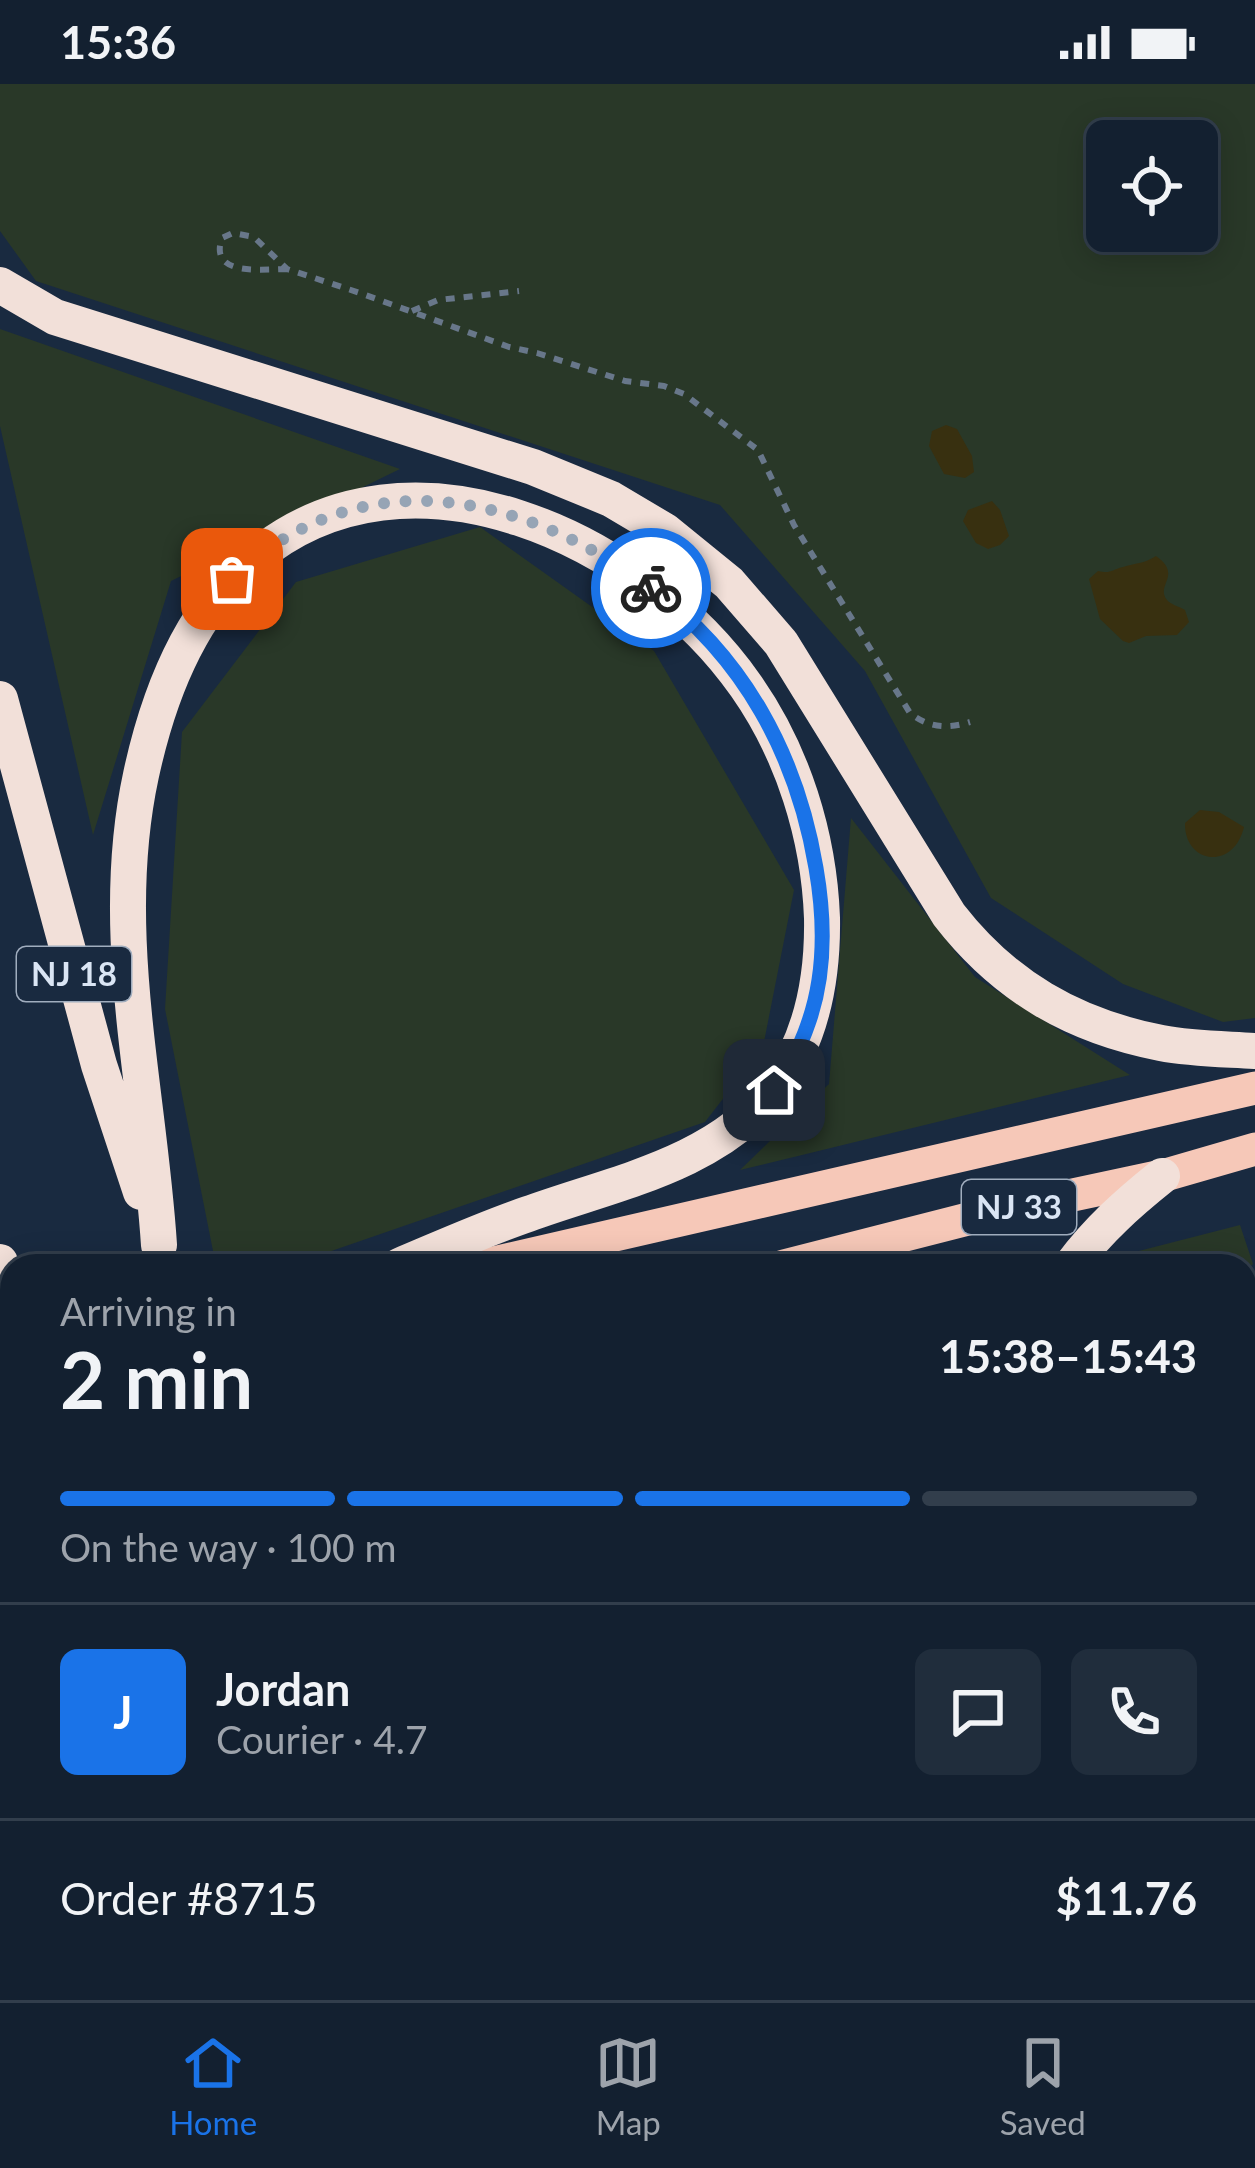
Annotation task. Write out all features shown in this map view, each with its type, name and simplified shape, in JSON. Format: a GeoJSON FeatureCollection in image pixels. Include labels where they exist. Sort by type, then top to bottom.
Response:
{"type":"FeatureCollection","features":[{"type":"Feature","properties":{"kind":"highway"},"geometry":{"type":"LineString","coordinates":[[0,285],[55,317],[533,467],[610,499],[665,531],[728,583],[781,643],[949,915],[1001,972],[1045,1003],[1100,1028],[1163,1043],[1255,1051]]}},
{"type":"Feature","properties":{"kind":"highway"},"geometry":{"type":"LineString","coordinates":[[162,1254],[128,945],[131,850],[154,722],[174,668],[201,619],[232,579],[276,542],[321,518],[396,500],[473,506],[529,521],[621,566],[673,604],[747,687],[783,749],[809,823],[821,893],[823,956],[813,1008],[795,1058],[774,1090],[733,1130],[678,1161],[428,1254]]}},
{"type":"Feature","properties":{"kind":"highway","name":"NJ 18"},"geometry":{"type":"LineString","coordinates":[[0,699],[99,1065],[162,1254]]}},
{"type":"Feature","properties":{"kind":"highway","name":"NJ 33"},"geometry":{"type":"LineString","coordinates":[[532,1254],[1255,1088]]}},
{"type":"Feature","properties":{"kind":"highway","name":"NJ 33"},"geometry":{"type":"LineString","coordinates":[[832,1254],[1162,1176],[1255,1149]]}},
{"type":"Feature","properties":{"kind":"highway"},"geometry":{"type":"LineString","coordinates":[[1080,1254],[1118,1211],[1162,1176]]}},
{"type":"Feature","properties":{"kind":"path"},"geometry":{"type":"LineString","coordinates":[[287,269],[254,237],[233,233],[219,245],[220,256],[239,269],[287,269],[509,347],[684,394],[758,450],[794,525],[910,713],[946,728],[970,722]]}},
{"type":"Feature","properties":{"kind":"path"},"geometry":{"type":"LineString","coordinates":[[412,311],[439,300],[519,291]]}},
{"type":"Feature","properties":{"kind":"green space"},"geometry":{"type":"Polygon","coordinates":[[[0,84],[1255,84],[1255,1018],[1223,1022],[1123,984],[991,898],[865,671],[720,505],[36,281],[0,231],[0,84]]]}},
{"type":"Feature","properties":{"kind":"green space"},"geometry":{"type":"Polygon","coordinates":[[[0,329],[400,469],[171,581],[93,835],[0,426],[0,329]]]}},
{"type":"Feature","properties":{"kind":"green space"},"geometry":{"type":"Polygon","coordinates":[[[480,527],[654,651],[794,890],[763,1047],[705,1122],[323,1254],[214,1254],[165,1009],[182,732],[296,582],[480,527]]]}},
{"type":"Feature","properties":{"kind":"green space"},"geometry":{"type":"Polygon","coordinates":[[[851,818],[975,977],[1130,1075],[740,1170],[829,1084],[851,818]]]}},
{"type":"Feature","properties":{"kind":"green space"},"geometry":{"type":"Polygon","coordinates":[[[1240,1225],[1250,1254],[1127,1254],[1240,1225]]]}},
{"type":"Feature","properties":{"kind":"sand"},"geometry":{"type":"Polygon","coordinates":[[[946,425],[957,429],[972,456],[974,472],[965,478],[944,474],[929,446],[932,431],[946,425]]]}},
{"type":"Feature","properties":{"kind":"sand"},"geometry":{"type":"Polygon","coordinates":[[[992,501],[1009,536],[988,549],[976,543],[963,521],[968,510],[992,501]]]}},
{"type":"Feature","properties":{"kind":"sand"},"geometry":{"type":"Polygon","coordinates":[[[1156,556],[1167,569],[1164,595],[1185,610],[1189,622],[1177,635],[1123,641],[1100,619],[1089,579],[1098,571],[1156,556]]]}},
{"type":"Feature","properties":{"kind":"sand"},"geometry":{"type":"Polygon","coordinates":[[[1200,810],[1219,812],[1244,827],[1230,851],[1210,857],[1192,847],[1185,823],[1200,810]]]}},
{"type":"Feature","properties":{"kind":"way so far"},"geometry":{"type":"LineString","coordinates":[[232,579],[276,542],[321,518],[396,500],[473,506],[529,521],[588,547],[651,588]]}},
{"type":"Feature","properties":{"kind":"route"},"geometry":{"type":"LineString","coordinates":[[651,588],[702,632],[747,687],[783,749],[809,823],[821,893],[823,956],[809,1023],[795,1058],[774,1090]]}}]}
